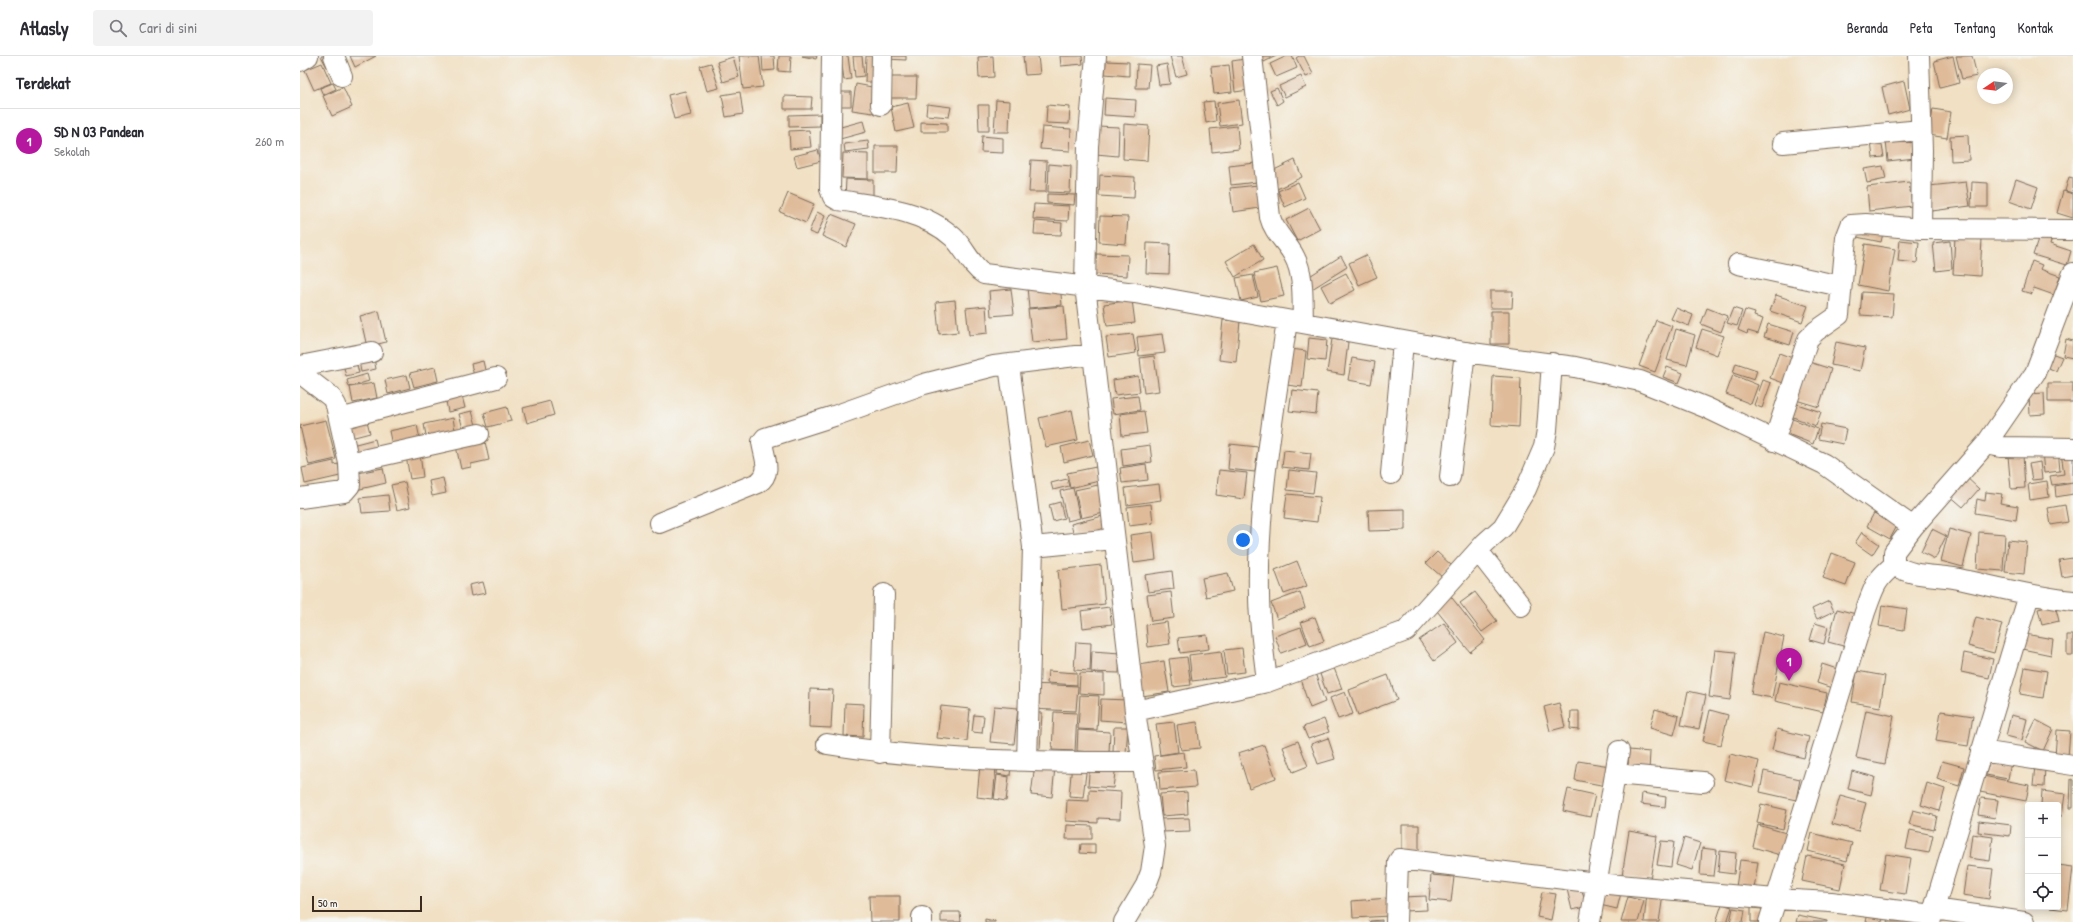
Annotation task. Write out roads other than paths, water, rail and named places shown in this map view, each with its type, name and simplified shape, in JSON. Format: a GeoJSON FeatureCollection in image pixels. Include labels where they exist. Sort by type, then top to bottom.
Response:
{"type":"FeatureCollection","features":[{"type":"Feature","properties":{"kind":"street"},"geometry":{"type":"LineString","coordinates":[[300,61],[308,56]]}},
{"type":"Feature","properties":{"kind":"street"},"geometry":{"type":"LineString","coordinates":[[334,56],[342,76]]}},
{"type":"Feature","properties":{"kind":"street"},"geometry":{"type":"LineString","coordinates":[[832,56],[830,189],[833,197],[838,200],[898,210],[940,228],[953,237],[984,274],[1085,286],[1403,342],[1465,352],[1552,363],[1640,381],[1708,408],[1824,464],[1913,527]]}},
{"type":"Feature","properties":{"kind":"street"},"geometry":{"type":"LineString","coordinates":[[881,105],[882,56]]}},
{"type":"Feature","properties":{"kind":"street"},"geometry":{"type":"LineString","coordinates":[[1096,56],[1088,146],[1085,286],[1141,762],[1153,830],[1153,860],[1146,885],[1124,922]]}},
{"type":"Feature","properties":{"kind":"street"},"geometry":{"type":"LineString","coordinates":[[1252,56],[1270,217],[1276,232],[1294,256],[1302,285],[1266,462],[1262,508],[1259,595],[1267,682]]}},
{"type":"Feature","properties":{"kind":"street"},"geometry":{"type":"LineString","coordinates":[[1918,56],[1921,130],[1921,230]]}},
{"type":"Feature","properties":{"kind":"street"},"geometry":{"type":"LineString","coordinates":[[1783,143],[1921,130]]}},
{"type":"Feature","properties":{"kind":"street"},"geometry":{"type":"LineString","coordinates":[[1774,441],[1808,339],[1816,331],[1839,316],[1846,238],[1848,228],[1851,225],[1860,223],[1921,230],[2073,230]]}},
{"type":"Feature","properties":{"kind":"street"},"geometry":{"type":"LineString","coordinates":[[1738,264],[1841,286]]}},
{"type":"Feature","properties":{"kind":"street"},"geometry":{"type":"LineString","coordinates":[[1894,565],[1894,552],[1913,527],[1986,444],[2035,373],[2067,310],[2073,273]]}},
{"type":"Feature","properties":{"kind":"street"},"geometry":{"type":"LineString","coordinates":[[1391,474],[1403,342]]}},
{"type":"Feature","properties":{"kind":"street"},"geometry":{"type":"LineString","coordinates":[[300,366],[372,352]]}},
{"type":"Feature","properties":{"kind":"street"},"geometry":{"type":"LineString","coordinates":[[1450,477],[1465,352]]}},
{"type":"Feature","properties":{"kind":"street"},"geometry":{"type":"LineString","coordinates":[[659,523],[758,483],[764,479],[767,471],[762,442],[765,438],[834,416],[924,384],[994,366],[1092,354]]}},
{"type":"Feature","properties":{"kind":"street"},"geometry":{"type":"LineString","coordinates":[[1135,711],[1267,682],[1406,631],[1509,519],[1526,489],[1544,447],[1547,430],[1552,363]]}},
{"type":"Feature","properties":{"kind":"street"},"geometry":{"type":"LineString","coordinates":[[1009,365],[1033,547],[1027,761]]}},
{"type":"Feature","properties":{"kind":"street"},"geometry":{"type":"LineString","coordinates":[[300,372],[331,397],[336,405],[349,463],[350,485],[344,492],[300,498]]}},
{"type":"Feature","properties":{"kind":"street"},"geometry":{"type":"LineString","coordinates":[[340,419],[496,378]]}},
{"type":"Feature","properties":{"kind":"street"},"geometry":{"type":"LineString","coordinates":[[349,463],[479,434]]}},
{"type":"Feature","properties":{"kind":"street"},"geometry":{"type":"LineString","coordinates":[[1986,444],[2001,447],[2073,448]]}},
{"type":"Feature","properties":{"kind":"street"},"geometry":{"type":"LineString","coordinates":[[1033,547],[1114,539]]}},
{"type":"Feature","properties":{"kind":"street"},"geometry":{"type":"LineString","coordinates":[[1478,551],[1522,606]]}},
{"type":"Feature","properties":{"kind":"street"},"geometry":{"type":"LineString","coordinates":[[1894,565],[1905,572],[1957,578],[2029,595],[2073,601]]}},
{"type":"Feature","properties":{"kind":"street"},"geometry":{"type":"LineString","coordinates":[[1769,922],[1865,612],[1880,576],[1894,565]]}},
{"type":"Feature","properties":{"kind":"street"},"geometry":{"type":"LineString","coordinates":[[880,753],[884,594]]}},
{"type":"Feature","properties":{"kind":"street"},"geometry":{"type":"LineString","coordinates":[[1932,915],[2029,595]]}},
{"type":"Feature","properties":{"kind":"street"},"geometry":{"type":"LineString","coordinates":[[827,744],[880,753],[1044,762],[1141,762]]}},
{"type":"Feature","properties":{"kind":"street"},"geometry":{"type":"LineString","coordinates":[[1590,922],[1619,751]]}},
{"type":"Feature","properties":{"kind":"street"},"geometry":{"type":"LineString","coordinates":[[1981,751],[2073,765]]}},
{"type":"Feature","properties":{"kind":"street"},"geometry":{"type":"LineString","coordinates":[[1615,774],[1703,782]]}},
{"type":"Feature","properties":{"kind":"street"},"geometry":{"type":"LineString","coordinates":[[1396,922],[1398,862],[1400,859],[1597,883],[1775,899],[1831,902],[1932,915],[2024,922]]}},
{"type":"Feature","properties":{"kind":"place","name":"SD N 03 Pandean"},"geometry":{"type":"Point","coordinates":[1789,681]}}]}
